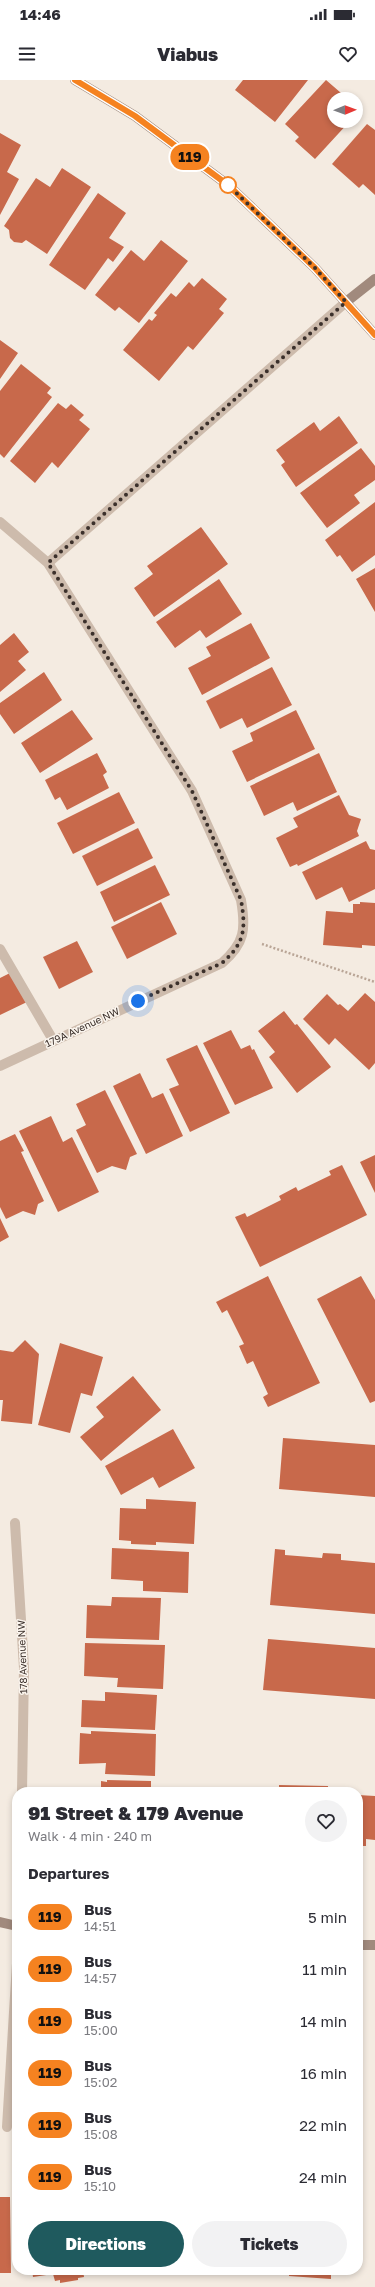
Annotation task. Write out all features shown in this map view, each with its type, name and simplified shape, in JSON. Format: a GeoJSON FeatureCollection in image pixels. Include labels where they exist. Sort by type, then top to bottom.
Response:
{"type":"FeatureCollection","features":[{"type":"Feature","properties":{"kind":"street"},"geometry":{"type":"LineString","coordinates":[[74,80],[135,116],[228,185],[315,268],[375,335]]}},
{"type":"Feature","properties":{"kind":"street"},"geometry":{"type":"LineString","coordinates":[[48,563],[346,302],[375,279]]}},
{"type":"Feature","properties":{"kind":"street"},"geometry":{"type":"LineString","coordinates":[[0,522],[48,563],[192,791],[241,900],[244,917],[243,937]]}},
{"type":"Feature","properties":{"kind":"street","name":"179A Avenue NW"},"geometry":{"type":"LineString","coordinates":[[0,1066],[53,1040],[222,963],[233,953],[243,937]]}},
{"type":"Feature","properties":{"kind":"street"},"geometry":{"type":"LineString","coordinates":[[0,949],[53,1040]]}},
{"type":"Feature","properties":{"kind":"street","name":"178 Avenue NW"},"geometry":{"type":"LineString","coordinates":[[15,1523],[24,1668],[22,1787]]}},
{"type":"Feature","properties":{"kind":"street"},"geometry":{"type":"LineString","coordinates":[[0,1922],[12,1925]]}},
{"type":"Feature","properties":{"kind":"street"},"geometry":{"type":"LineString","coordinates":[[363,1945],[375,1945]]}},
{"type":"Feature","properties":{"kind":"street"},"geometry":{"type":"LineString","coordinates":[[7,2127],[12,2045]]}},
{"type":"Feature","properties":{"kind":"path"},"geometry":{"type":"LineString","coordinates":[[243,937],[375,982]]}},
{"type":"Feature","properties":{"kind":"building"},"geometry":{"type":"Polygon","coordinates":[[[243,80],[308,80],[275,122],[235,90],[243,80]]]}},
{"type":"Feature","properties":{"kind":"building"},"geometry":{"type":"Polygon","coordinates":[[[326,80],[340,92],[327,92],[327,128],[344,128],[315,159],[295,141],[299,137],[285,124],[326,80]]]}},
{"type":"Feature","properties":{"kind":"building"},"geometry":{"type":"Polygon","coordinates":[[[367,124],[375,130],[375,195],[363,184],[359,188],[332,164],[367,124]]]}},
{"type":"Feature","properties":{"kind":"building"},"geometry":{"type":"Polygon","coordinates":[[[0,133],[21,145],[7,172],[19,179],[0,215],[0,133]]]}},
{"type":"Feature","properties":{"kind":"building"},"geometry":{"type":"Polygon","coordinates":[[[62,168],[91,187],[47,254],[26,240],[22,243],[14,242],[10,238],[9,230],[4,226],[36,178],[50,187],[62,168]]]}},
{"type":"Feature","properties":{"kind":"building"},"geometry":{"type":"Polygon","coordinates":[[[98,193],[126,213],[109,238],[124,247],[113,262],[108,258],[85,290],[49,265],[98,193]]]}},
{"type":"Feature","properties":{"kind":"building"},"geometry":{"type":"Polygon","coordinates":[[[161,240],[188,261],[139,323],[119,307],[115,311],[95,295],[131,250],[144,261],[161,240]]]}},
{"type":"Feature","properties":{"kind":"building"},"geometry":{"type":"Polygon","coordinates":[[[202,278],[227,299],[219,309],[224,313],[193,350],[188,346],[159,381],[123,350],[149,319],[152,321],[157,315],[154,313],[171,293],[176,297],[189,282],[194,287],[202,278]]]}},
{"type":"Feature","properties":{"kind":"building"},"geometry":{"type":"Polygon","coordinates":[[[0,340],[18,353],[0,379],[0,340]]]}},
{"type":"Feature","properties":{"kind":"building"},"geometry":{"type":"Polygon","coordinates":[[[21,364],[51,388],[47,393],[52,397],[4,458],[0,454],[0,391],[21,364]]]}},
{"type":"Feature","properties":{"kind":"building"},"geometry":{"type":"Polygon","coordinates":[[[58,403],[66,409],[71,404],[84,415],[79,420],[90,429],[58,468],[52,462],[35,483],[10,461],[58,403]]]}},
{"type":"Feature","properties":{"kind":"building"},"geometry":{"type":"Polygon","coordinates":[[[339,416],[358,443],[296,487],[281,465],[285,462],[276,450],[314,422],[320,431],[339,416]]]}},
{"type":"Feature","properties":{"kind":"building"},"geometry":{"type":"Polygon","coordinates":[[[361,448],[375,466],[375,480],[354,495],[360,503],[327,528],[300,493],[361,448]]]}},
{"type":"Feature","properties":{"kind":"building"},"geometry":{"type":"Polygon","coordinates":[[[375,502],[375,555],[352,572],[340,555],[337,557],[325,540],[375,502]]]}},
{"type":"Feature","properties":{"kind":"building"},"geometry":{"type":"Polygon","coordinates":[[[201,527],[228,564],[154,617],[134,588],[153,574],[147,566],[201,527]]]}},
{"type":"Feature","properties":{"kind":"building"},"geometry":{"type":"Polygon","coordinates":[[[375,568],[375,612],[356,579],[375,568]]]}},
{"type":"Feature","properties":{"kind":"building"},"geometry":{"type":"Polygon","coordinates":[[[219,579],[242,614],[206,638],[200,630],[175,648],[156,622],[219,579]]]}},
{"type":"Feature","properties":{"kind":"building"},"geometry":{"type":"Polygon","coordinates":[[[251,623],[270,658],[202,695],[188,668],[211,656],[206,647],[251,623]]]}},
{"type":"Feature","properties":{"kind":"building"},"geometry":{"type":"Polygon","coordinates":[[[14,633],[29,652],[18,661],[26,670],[0,692],[0,645],[14,633]]]}},
{"type":"Feature","properties":{"kind":"building"},"geometry":{"type":"Polygon","coordinates":[[[272,667],[292,705],[247,728],[242,718],[220,729],[206,701],[272,667]]]}},
{"type":"Feature","properties":{"kind":"building"},"geometry":{"type":"Polygon","coordinates":[[[44,672],[62,700],[14,734],[0,714],[0,703],[44,672]]]}},
{"type":"Feature","properties":{"kind":"building"},"geometry":{"type":"Polygon","coordinates":[[[72,710],[93,739],[40,773],[21,743],[72,710]]]}},
{"type":"Feature","properties":{"kind":"building"},"geometry":{"type":"Polygon","coordinates":[[[296,710],[315,749],[247,782],[232,751],[253,741],[250,733],[296,710]]]}},
{"type":"Feature","properties":{"kind":"building"},"geometry":{"type":"Polygon","coordinates":[[[97,753],[107,772],[103,775],[109,788],[67,810],[60,797],[55,800],[45,780],[97,753]]]}},
{"type":"Feature","properties":{"kind":"building"},"geometry":{"type":"Polygon","coordinates":[[[319,753],[337,792],[297,811],[293,802],[264,816],[250,786],[319,753]]]}},
{"type":"Feature","properties":{"kind":"building"},"geometry":{"type":"Polygon","coordinates":[[[119,792],[135,823],[73,854],[57,823],[119,792]]]}},
{"type":"Feature","properties":{"kind":"building"},"geometry":{"type":"Polygon","coordinates":[[[339,795],[349,815],[361,819],[357,831],[359,836],[298,866],[297,864],[290,867],[276,838],[298,827],[293,818],[339,795]]]}},
{"type":"Feature","properties":{"kind":"building"},"geometry":{"type":"Polygon","coordinates":[[[138,828],[153,858],[97,886],[82,856],[138,828]]]}},
{"type":"Feature","properties":{"kind":"building"},"geometry":{"type":"Polygon","coordinates":[[[366,841],[370,849],[375,850],[375,889],[349,902],[342,887],[316,900],[302,872],[366,841]]]}},
{"type":"Feature","properties":{"kind":"building"},"geometry":{"type":"Polygon","coordinates":[[[155,865],[170,895],[114,922],[100,892],[155,865]]]}},
{"type":"Feature","properties":{"kind":"building"},"geometry":{"type":"Polygon","coordinates":[[[161,902],[177,934],[127,959],[111,927],[161,902]]]}},
{"type":"Feature","properties":{"kind":"building"},"geometry":{"type":"Polygon","coordinates":[[[360,902],[375,903],[375,946],[362,945],[362,948],[323,945],[326,911],[353,913],[353,904],[360,904],[360,902]]]}},
{"type":"Feature","properties":{"kind":"building"},"geometry":{"type":"Polygon","coordinates":[[[77,941],[93,972],[59,989],[43,957],[77,941]]]}},
{"type":"Feature","properties":{"kind":"building"},"geometry":{"type":"Polygon","coordinates":[[[12,972],[27,1002],[0,1015],[0,978],[12,972]]]}},
{"type":"Feature","properties":{"kind":"building"},"geometry":{"type":"Polygon","coordinates":[[[365,993],[375,1002],[375,1063],[369,1070],[335,1038],[329,1045],[303,1019],[327,994],[338,1005],[340,1004],[348,1011],[365,993]]]}},
{"type":"Feature","properties":{"kind":"building"},"geometry":{"type":"Polygon","coordinates":[[[284,1011],[295,1025],[297,1024],[331,1067],[297,1093],[269,1057],[275,1052],[258,1031],[284,1011]]]}},
{"type":"Feature","properties":{"kind":"building"},"geometry":{"type":"Polygon","coordinates":[[[231,1030],[241,1049],[250,1045],[252,1050],[254,1049],[273,1088],[235,1105],[203,1043],[231,1030]]]}},
{"type":"Feature","properties":{"kind":"building"},"geometry":{"type":"Polygon","coordinates":[[[197,1045],[230,1113],[190,1132],[169,1089],[179,1085],[166,1059],[197,1045]]]}},
{"type":"Feature","properties":{"kind":"building"},"geometry":{"type":"Polygon","coordinates":[[[140,1073],[152,1098],[163,1093],[183,1136],[146,1154],[113,1086],[140,1073]]]}},
{"type":"Feature","properties":{"kind":"building"},"geometry":{"type":"Polygon","coordinates":[[[105,1090],[137,1154],[130,1157],[126,1170],[112,1166],[97,1173],[76,1130],[86,1125],[76,1104],[105,1090]]]}},
{"type":"Feature","properties":{"kind":"building"},"geometry":{"type":"Polygon","coordinates":[[[51,1116],[63,1142],[72,1137],[99,1192],[58,1212],[19,1131],[51,1116]]]}},
{"type":"Feature","properties":{"kind":"building"},"geometry":{"type":"Polygon","coordinates":[[[15,1134],[24,1151],[21,1152],[44,1201],[38,1204],[35,1215],[23,1211],[6,1219],[0,1207],[0,1141],[15,1134]]]}},
{"type":"Feature","properties":{"kind":"building"},"geometry":{"type":"Polygon","coordinates":[[[375,1155],[375,1193],[360,1162],[375,1155]]]}},
{"type":"Feature","properties":{"kind":"building"},"geometry":{"type":"Polygon","coordinates":[[[342,1165],[367,1215],[260,1267],[235,1217],[245,1213],[247,1217],[281,1200],[279,1196],[296,1187],[298,1191],[331,1175],[329,1171],[342,1165]]]}},
{"type":"Feature","properties":{"kind":"building"},"geometry":{"type":"Polygon","coordinates":[[[0,1218],[9,1237],[0,1242],[0,1218]]]}},
{"type":"Feature","properties":{"kind":"building"},"geometry":{"type":"Polygon","coordinates":[[[268,1276],[320,1383],[268,1407],[263,1397],[268,1394],[253,1361],[247,1364],[239,1346],[244,1344],[227,1310],[222,1313],[216,1302],[268,1276]]]}},
{"type":"Feature","properties":{"kind":"building"},"geometry":{"type":"Polygon","coordinates":[[[361,1276],[375,1300],[375,1401],[370,1403],[317,1299],[361,1276]]]}},
{"type":"Feature","properties":{"kind":"building"},"geometry":{"type":"Polygon","coordinates":[[[25,1340],[39,1354],[32,1424],[1,1421],[3,1400],[0,1400],[0,1350],[13,1352],[25,1340]]]}},
{"type":"Feature","properties":{"kind":"building"},"geometry":{"type":"Polygon","coordinates":[[[60,1343],[103,1357],[92,1396],[81,1393],[70,1433],[38,1425],[60,1343]]]}},
{"type":"Feature","properties":{"kind":"building"},"geometry":{"type":"Polygon","coordinates":[[[133,1376],[161,1410],[101,1461],[80,1437],[104,1417],[96,1407],[133,1376]]]}},
{"type":"Feature","properties":{"kind":"building"},"geometry":{"type":"Polygon","coordinates":[[[173,1429],[195,1468],[159,1488],[153,1477],[121,1495],[105,1466],[173,1429]]]}},
{"type":"Feature","properties":{"kind":"building"},"geometry":{"type":"Polygon","coordinates":[[[283,1438],[375,1445],[375,1497],[279,1489],[283,1438]]]}},
{"type":"Feature","properties":{"kind":"building"},"geometry":{"type":"Polygon","coordinates":[[[146,1499],[196,1502],[194,1544],[156,1542],[156,1545],[131,1544],[131,1541],[119,1540],[120,1508],[146,1509],[146,1499]]]}},
{"type":"Feature","properties":{"kind":"building"},"geometry":{"type":"Polygon","coordinates":[[[112,1548],[189,1552],[188,1593],[143,1591],[143,1581],[111,1579],[112,1548]]]}},
{"type":"Feature","properties":{"kind":"building"},"geometry":{"type":"Polygon","coordinates":[[[275,1549],[285,1550],[285,1555],[322,1558],[323,1553],[341,1554],[341,1560],[375,1563],[375,1614],[270,1605],[275,1549]]]}},
{"type":"Feature","properties":{"kind":"building"},"geometry":{"type":"Polygon","coordinates":[[[112,1597],[161,1598],[159,1640],[86,1638],[87,1605],[111,1606],[112,1597]]]}},
{"type":"Feature","properties":{"kind":"building"},"geometry":{"type":"Polygon","coordinates":[[[268,1639],[375,1648],[375,1699],[263,1690],[268,1639]]]}},
{"type":"Feature","properties":{"kind":"building"},"geometry":{"type":"Polygon","coordinates":[[[85,1643],[165,1645],[163,1689],[117,1687],[118,1678],[84,1676],[85,1643]]]}},
{"type":"Feature","properties":{"kind":"building"},"geometry":{"type":"Polygon","coordinates":[[[105,1692],[157,1695],[155,1730],[81,1727],[82,1700],[105,1701],[105,1692]]]}},
{"type":"Feature","properties":{"kind":"building"},"geometry":{"type":"Polygon","coordinates":[[[91,1731],[156,1734],[155,1776],[105,1774],[106,1763],[79,1764],[80,1733],[91,1734],[91,1731]]]}},
{"type":"Feature","properties":{"kind":"building"},"geometry":{"type":"Polygon","coordinates":[[[107,1780],[151,1781],[151,1787],[101,1787],[101,1781],[107,1782],[107,1780]]]}},
{"type":"Feature","properties":{"kind":"building"},"geometry":{"type":"Polygon","coordinates":[[[279,1785],[328,1786],[328,1787],[279,1787],[279,1785]]]}},
{"type":"Feature","properties":{"kind":"building"},"geometry":{"type":"Polygon","coordinates":[[[363,1795],[375,1796],[375,1840],[366,1839],[366,1846],[363,1846],[363,1795]]]}},
{"type":"Feature","properties":{"kind":"building"},"geometry":{"type":"Polygon","coordinates":[[[0,2197],[10,2197],[11,2273],[0,2273],[0,2197]]]}},
{"type":"Feature","properties":{"kind":"building"},"geometry":{"type":"Polygon","coordinates":[[[33,2275],[46,2275],[33,2277],[33,2275]]]}},
{"type":"Feature","properties":{"kind":"building"},"geometry":{"type":"Polygon","coordinates":[[[53,2275],[84,2275],[84,2277],[78,2278],[78,2280],[60,2283],[60,2280],[55,2281],[53,2275]]]}},
{"type":"Feature","properties":{"kind":"building"},"geometry":{"type":"Polygon","coordinates":[[[331,2275],[331,2279],[289,2276],[331,2275]]]}},
{"type":"Feature","properties":{"kind":"bus line","name":"119"},"geometry":{"type":"LineString","coordinates":[[75,80],[135,116],[228,185],[315,268],[375,335]]}},
{"type":"Feature","properties":{"kind":"route"},"geometry":{"type":"LineString","coordinates":[[138,1001],[222,963],[233,953],[243,937],[244,917],[241,900],[192,791],[48,563],[346,302],[315,268],[228,185]]}}]}
